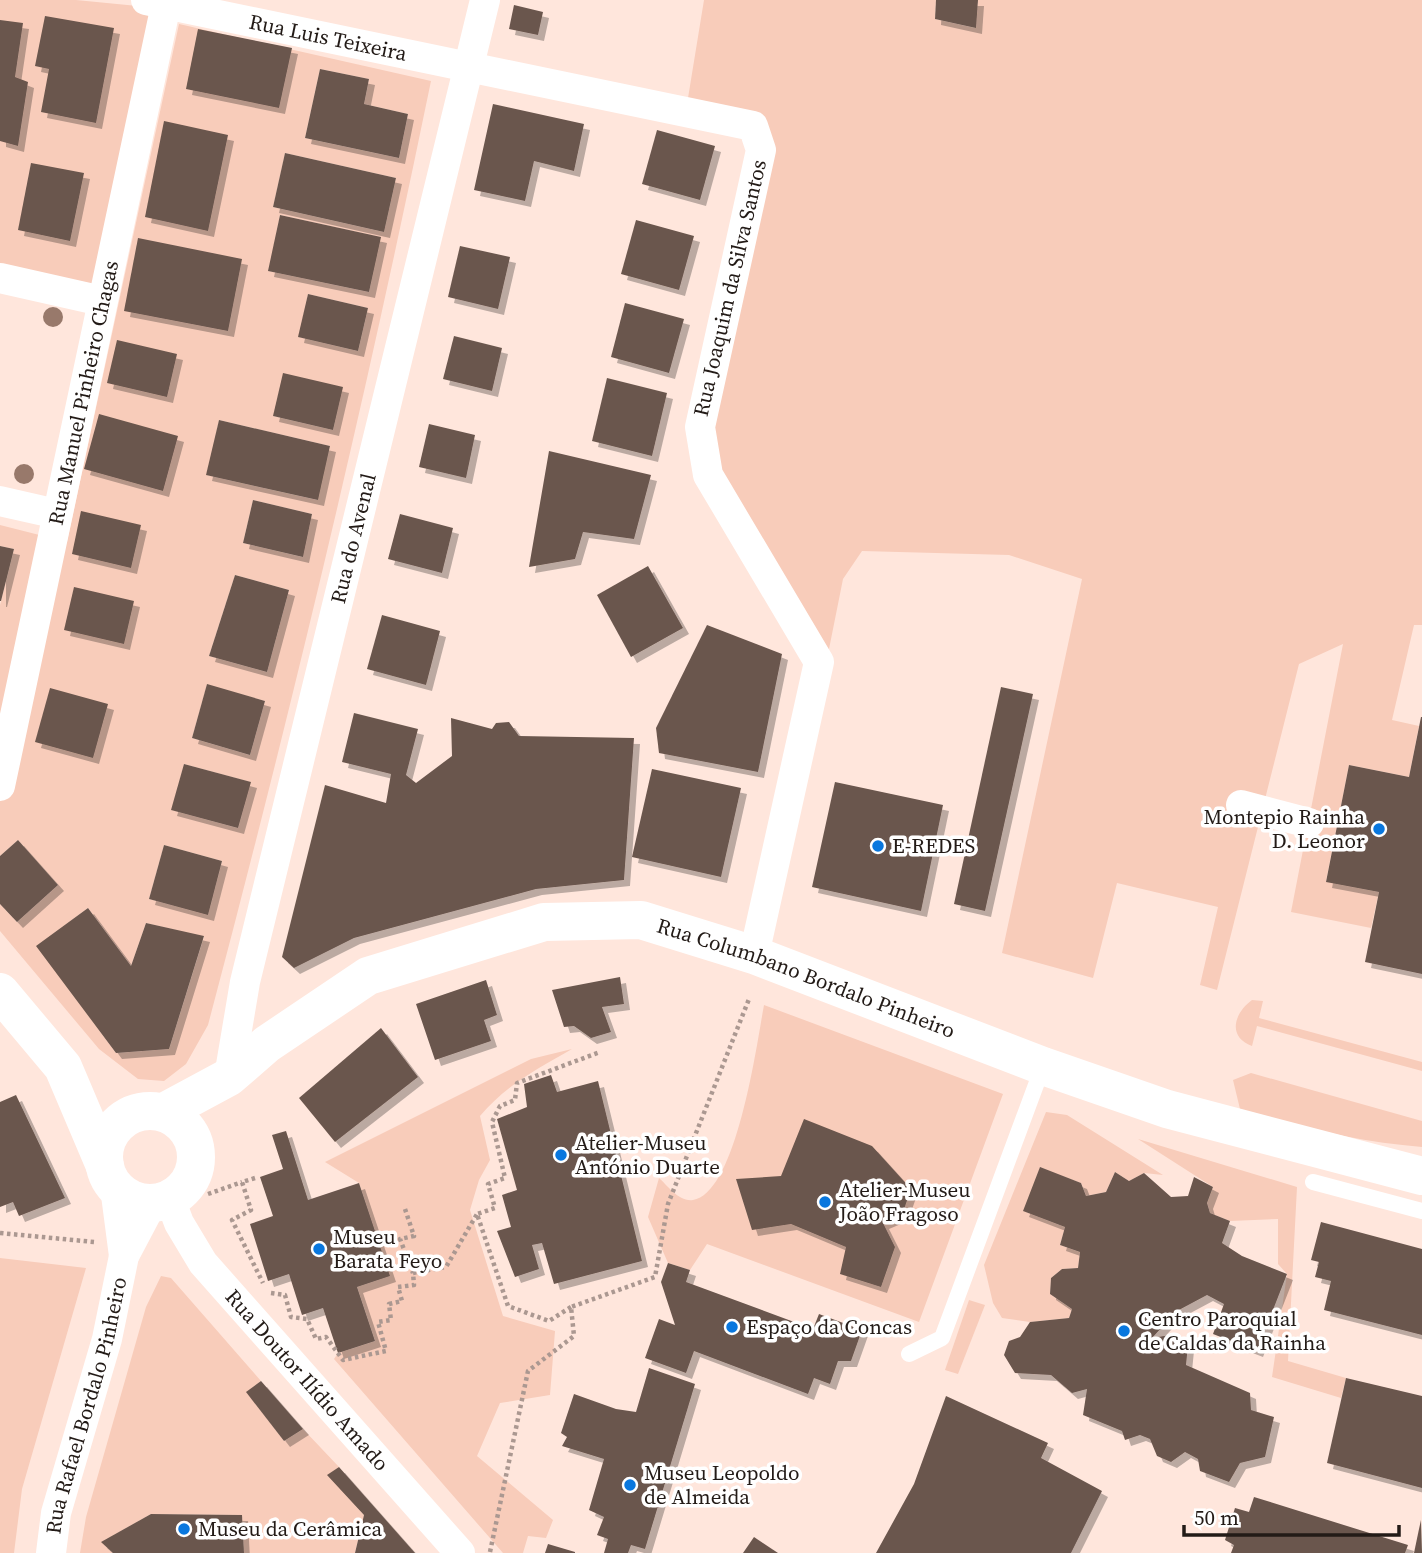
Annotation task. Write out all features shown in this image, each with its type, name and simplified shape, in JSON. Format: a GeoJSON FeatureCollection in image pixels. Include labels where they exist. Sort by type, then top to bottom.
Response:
{"type":"FeatureCollection","features":[{"type":"Feature","properties":{"kind":"main road","name":"Rua Columbano Bordalo Pinheiro"},"geometry":{"type":"LineString","coordinates":[[229,1077],[267,1044],[368,976],[544,922],[641,920],[754,955],[1043,1066],[1207,1121],[1416,1171]]}},
{"type":"Feature","properties":{"kind":"main road"},"geometry":{"type":"LineString","coordinates":[[0,992],[63,1067],[110,1177],[132,1199],[161,1201],[183,1190],[192,1177],[197,1161],[196,1145],[189,1131],[178,1119],[150,1112],[63,1067]]}},
{"type":"Feature","properties":{"kind":"main road"},"geometry":{"type":"LineString","coordinates":[[110,1177],[107,1139],[114,1128],[229,1077]]}},
{"type":"Feature","properties":{"kind":"main road","name":"Rua do Avenal"},"geometry":{"type":"LineString","coordinates":[[196,1145],[229,1077]]}},
{"type":"Feature","properties":{"kind":"street","name":"Rua do Avenal"},"geometry":{"type":"LineString","coordinates":[[229,1077],[245,982],[485,0]]}},
{"type":"Feature","properties":{"kind":"street","name":"Rua Luis Teixeira"},"geometry":{"type":"LineString","coordinates":[[160,1],[468,69]]}},
{"type":"Feature","properties":{"kind":"street","name":"Rua Manuel Pinheiro Chagas"},"geometry":{"type":"LineString","coordinates":[[0,786],[103,301],[160,1]]}},
{"type":"Feature","properties":{"kind":"street","name":"Rua Joaquim da Silva Santos"},"geometry":{"type":"LineString","coordinates":[[468,69],[753,126],[761,150],[699,427],[708,475],[819,662],[754,955]]}},
{"type":"Feature","properties":{"kind":"street"},"geometry":{"type":"LineString","coordinates":[[0,278],[103,301]]}},
{"type":"Feature","properties":{"kind":"street"},"geometry":{"type":"LineString","coordinates":[[0,501],[57,514]]}},
{"type":"Feature","properties":{"kind":"street"},"geometry":{"type":"LineString","coordinates":[[1241,805],[1309,823]]}},
{"type":"Feature","properties":{"kind":"street","name":"Rua Rafael Bordalo Pinheiro"},"geometry":{"type":"LineString","coordinates":[[51,1553],[56,1513],[107,1339],[124,1256],[110,1177]]}},
{"type":"Feature","properties":{"kind":"street","name":"Rua Rafael Bordalo Pinheiro"},"geometry":{"type":"LineString","coordinates":[[124,1256],[161,1201]]}},
{"type":"Feature","properties":{"kind":"street","name":"Rua Doutor Ilídio Amado"},"geometry":{"type":"LineString","coordinates":[[161,1201],[179,1223],[203,1263],[460,1553]]}},
{"type":"Feature","properties":{"kind":"lane"},"geometry":{"type":"LineString","coordinates":[[909,1354],[942,1338],[1043,1066]]}},
{"type":"Feature","properties":{"kind":"lane"},"geometry":{"type":"LineString","coordinates":[[1313,1182],[1422,1211]]}},
{"type":"Feature","properties":{"kind":"path"},"geometry":{"type":"LineString","coordinates":[[477,1214],[508,1306],[549,1321],[571,1307],[654,1277],[667,1204],[749,999]]}},
{"type":"Feature","properties":{"kind":"path"},"geometry":{"type":"LineString","coordinates":[[413,1273],[446,1267],[477,1214],[495,1208],[488,1184],[505,1178],[492,1122],[500,1106],[515,1100],[517,1083],[600,1052]]}},
{"type":"Feature","properties":{"kind":"path"},"geometry":{"type":"LineString","coordinates":[[208,1194],[255,1178]]}},
{"type":"Feature","properties":{"kind":"path"},"geometry":{"type":"LineString","coordinates":[[242,1182],[251,1210],[232,1220],[256,1274],[271,1294],[285,1295],[291,1317],[307,1319],[316,1339],[326,1337],[343,1360],[386,1351],[378,1322],[391,1320],[389,1304],[402,1301],[398,1287],[414,1285],[413,1273],[400,1239],[414,1236],[405,1209]]}},
{"type":"Feature","properties":{"kind":"path"},"geometry":{"type":"LineString","coordinates":[[0,1233],[115,1244],[124,1256]]}},
{"type":"Feature","properties":{"kind":"path"},"geometry":{"type":"LineString","coordinates":[[489,1553],[528,1371],[573,1336],[571,1307]]}},
{"type":"Feature","properties":{"kind":"shaded area"},"geometry":{"type":"Polygon","coordinates":[[[0,0],[76,0],[158,8],[99,294],[0,270],[0,0]]]}},
{"type":"Feature","properties":{"kind":"shaded area"},"geometry":{"type":"Polygon","coordinates":[[[704,0],[936,0],[935,19],[975,28],[978,0],[1422,0],[1422,625],[1414,625],[1392,720],[1419,726],[1409,777],[1349,765],[1326,881],[1379,892],[1371,928],[1291,912],[1343,644],[1299,664],[1217,990],[1200,985],[1218,907],[1117,883],[1093,978],[1002,953],[1082,579],[1009,555],[862,551],[843,579],[828,654],[715,469],[712,427],[771,149],[688,98],[704,0]]]}},
{"type":"Feature","properties":{"kind":"shaded area"},"geometry":{"type":"Polygon","coordinates":[[[179,24],[431,81],[326,554],[208,1025],[186,1064],[164,1081],[138,1079],[99,1049],[0,931],[0,904],[17,922],[58,885],[18,840],[0,856],[0,605],[14,549],[0,546],[0,525],[67,542],[179,24]],[[320,69],[305,138],[399,158],[408,114],[364,104],[369,79],[320,69]],[[285,153],[273,207],[384,232],[396,178],[285,153]],[[280,215],[269,271],[369,292],[380,237],[280,215]],[[308,294],[299,337],[358,351],[368,308],[308,294]],[[342,387],[273,416],[333,430],[342,387]],[[219,420],[207,475],[317,500],[330,446],[219,420]],[[253,500],[243,543],[302,557],[312,514],[253,500]],[[235,575],[209,656],[267,672],[289,590],[235,575]],[[207,685],[192,738],[250,755],[265,701],[207,685]],[[184,764],[172,810],[238,828],[250,782],[184,764]],[[164,845],[149,899],[208,914],[222,861],[164,845]],[[88,908],[37,946],[116,1053],[169,1049],[204,937],[146,923],[131,966],[88,908]]]}},
{"type":"Feature","properties":{"kind":"shaded area"},"geometry":{"type":"Polygon","coordinates":[[[1252,1000],[1263,1001],[1259,1018],[1422,1062],[1422,1071],[1257,1026],[1252,1046],[1239,1037],[1236,1024],[1241,1011],[1252,1000]]]}},
{"type":"Feature","properties":{"kind":"shaded area"},"geometry":{"type":"Polygon","coordinates":[[[764,1005],[1003,1094],[919,1322],[707,1244],[690,1270],[668,1263],[648,1217],[659,1178],[678,1196],[693,1200],[708,1191],[722,1172],[742,1114],[764,1005]]]}},
{"type":"Feature","properties":{"kind":"shaded area"},"geometry":{"type":"Polygon","coordinates":[[[572,1049],[511,1086],[480,1116],[490,1160],[479,1180],[470,1210],[503,1316],[555,1331],[550,1395],[500,1403],[477,1456],[553,1520],[546,1538],[528,1536],[523,1553],[503,1553],[334,1359],[338,1353],[375,1341],[357,1287],[389,1276],[359,1183],[325,1162],[531,1059],[572,1049]]]}},
{"type":"Feature","properties":{"kind":"shaded area"},"geometry":{"type":"Polygon","coordinates":[[[1251,1073],[1422,1121],[1422,1147],[1375,1142],[1330,1133],[1240,1109],[1233,1080],[1251,1073]]]}},
{"type":"Feature","properties":{"kind":"shaded area"},"geometry":{"type":"Polygon","coordinates":[[[1046,1112],[1067,1115],[1163,1175],[1144,1173],[1129,1181],[1115,1172],[1106,1192],[1086,1196],[1081,1183],[1040,1168],[1024,1211],[1065,1227],[1060,1245],[1080,1252],[1078,1268],[1062,1269],[1051,1278],[1050,1294],[1072,1309],[1069,1318],[1030,1322],[1002,1318],[993,1303],[984,1265],[1046,1112]]]}},
{"type":"Feature","properties":{"kind":"shaded area"},"geometry":{"type":"Polygon","coordinates":[[[1138,1139],[1297,1187],[1288,1361],[1346,1378],[1341,1398],[1272,1377],[1287,1274],[1278,1264],[1278,1219],[1230,1221],[1210,1213],[1207,1203],[1213,1187],[1138,1139]]]}},
{"type":"Feature","properties":{"kind":"shaded area"},"geometry":{"type":"Polygon","coordinates":[[[0,1258],[86,1268],[22,1489],[14,1553],[0,1553],[0,1258]]]}},
{"type":"Feature","properties":{"kind":"shaded area"},"geometry":{"type":"Polygon","coordinates":[[[161,1276],[171,1278],[261,1381],[247,1392],[284,1441],[303,1429],[339,1467],[328,1475],[364,1515],[355,1553],[244,1553],[242,1515],[151,1514],[102,1542],[113,1553],[80,1553],[86,1517],[146,1307],[161,1276]]]}},
{"type":"Feature","properties":{"kind":"shaded area"},"geometry":{"type":"Polygon","coordinates":[[[969,1300],[985,1305],[958,1374],[945,1370],[969,1300]]]}},
{"type":"Feature","properties":{"kind":"building"},"geometry":{"type":"Polygon","coordinates":[[[936,0],[978,0],[976,28],[935,19],[936,0]]]}},
{"type":"Feature","properties":{"kind":"building"},"geometry":{"type":"Polygon","coordinates":[[[514,5],[543,12],[538,35],[509,29],[514,5]]]}},
{"type":"Feature","properties":{"kind":"building"},"geometry":{"type":"Polygon","coordinates":[[[45,16],[114,28],[96,123],[41,112],[49,69],[35,66],[45,16]]]}},
{"type":"Feature","properties":{"kind":"building"},"geometry":{"type":"Polygon","coordinates":[[[0,20],[23,23],[15,77],[28,82],[18,146],[0,141],[0,20]]]}},
{"type":"Feature","properties":{"kind":"building"},"geometry":{"type":"Polygon","coordinates":[[[198,29],[292,48],[279,108],[186,89],[198,29]]]}},
{"type":"Feature","properties":{"kind":"building"},"geometry":{"type":"Polygon","coordinates":[[[320,69],[369,79],[364,104],[408,114],[399,158],[305,138],[320,69]]]}},
{"type":"Feature","properties":{"kind":"building"},"geometry":{"type":"Polygon","coordinates":[[[493,104],[584,124],[574,171],[534,161],[525,201],[474,190],[493,104]]]}},
{"type":"Feature","properties":{"kind":"building"},"geometry":{"type":"Polygon","coordinates":[[[164,121],[228,135],[208,231],[145,217],[164,121]]]}},
{"type":"Feature","properties":{"kind":"building"},"geometry":{"type":"Polygon","coordinates":[[[657,130],[715,146],[700,200],[642,184],[657,130]]]}},
{"type":"Feature","properties":{"kind":"building"},"geometry":{"type":"Polygon","coordinates":[[[285,153],[396,178],[384,232],[273,207],[285,153]]]}},
{"type":"Feature","properties":{"kind":"building"},"geometry":{"type":"Polygon","coordinates":[[[31,163],[84,173],[70,241],[18,230],[31,163]]]}},
{"type":"Feature","properties":{"kind":"building"},"geometry":{"type":"Polygon","coordinates":[[[280,215],[381,237],[369,292],[268,271],[280,215]]]}},
{"type":"Feature","properties":{"kind":"building"},"geometry":{"type":"Polygon","coordinates":[[[636,220],[694,236],[679,290],[621,274],[636,220]]]}},
{"type":"Feature","properties":{"kind":"building"},"geometry":{"type":"Polygon","coordinates":[[[138,238],[242,259],[228,331],[124,311],[138,238]]]}},
{"type":"Feature","properties":{"kind":"building"},"geometry":{"type":"Polygon","coordinates":[[[460,246],[510,257],[498,309],[448,297],[460,246]]]}},
{"type":"Feature","properties":{"kind":"building"},"geometry":{"type":"Polygon","coordinates":[[[308,294],[368,308],[358,351],[298,337],[308,294]]]}},
{"type":"Feature","properties":{"kind":"building"},"geometry":{"type":"Polygon","coordinates":[[[625,303],[684,319],[669,373],[611,357],[625,303]]]}},
{"type":"Feature","properties":{"kind":"building"},"geometry":{"type":"Polygon","coordinates":[[[454,336],[502,348],[492,391],[443,379],[454,336]]]}},
{"type":"Feature","properties":{"kind":"building"},"geometry":{"type":"Polygon","coordinates":[[[117,340],[177,354],[167,397],[107,383],[117,340]]]}},
{"type":"Feature","properties":{"kind":"building"},"geometry":{"type":"Polygon","coordinates":[[[283,373],[343,387],[333,430],[273,416],[283,373]]]}},
{"type":"Feature","properties":{"kind":"building"},"geometry":{"type":"Polygon","coordinates":[[[607,378],[667,393],[652,456],[592,441],[607,378]]]}},
{"type":"Feature","properties":{"kind":"building"},"geometry":{"type":"Polygon","coordinates":[[[99,414],[178,436],[163,491],[84,469],[99,414]]]}},
{"type":"Feature","properties":{"kind":"building"},"geometry":{"type":"Polygon","coordinates":[[[219,420],[330,446],[318,500],[206,475],[219,420]]]}},
{"type":"Feature","properties":{"kind":"building"},"geometry":{"type":"Polygon","coordinates":[[[429,424],[475,435],[466,478],[419,467],[429,424]]]}},
{"type":"Feature","properties":{"kind":"building"},"geometry":{"type":"Polygon","coordinates":[[[549,451],[651,475],[634,539],[583,532],[575,559],[529,567],[549,451]]]}},
{"type":"Feature","properties":{"kind":"building"},"geometry":{"type":"Polygon","coordinates":[[[253,500],[312,514],[303,557],[243,543],[253,500]]]}},
{"type":"Feature","properties":{"kind":"building"},"geometry":{"type":"Polygon","coordinates":[[[81,511],[141,525],[131,568],[72,554],[81,511]]]}},
{"type":"Feature","properties":{"kind":"building"},"geometry":{"type":"Polygon","coordinates":[[[400,514],[453,528],[442,573],[388,559],[400,514]]]}},
{"type":"Feature","properties":{"kind":"building"},"geometry":{"type":"Polygon","coordinates":[[[0,546],[14,549],[1,601],[0,601],[0,546]]]}},
{"type":"Feature","properties":{"kind":"building"},"geometry":{"type":"Polygon","coordinates":[[[648,566],[683,628],[631,657],[597,595],[648,566]]]}},
{"type":"Feature","properties":{"kind":"building"},"geometry":{"type":"Polygon","coordinates":[[[235,575],[289,590],[267,672],[209,656],[235,575]]]}},
{"type":"Feature","properties":{"kind":"building"},"geometry":{"type":"Polygon","coordinates":[[[74,587],[134,601],[124,644],[64,630],[74,587]]]}},
{"type":"Feature","properties":{"kind":"building"},"geometry":{"type":"Polygon","coordinates":[[[382,615],[440,631],[426,685],[367,669],[382,615]]]}},
{"type":"Feature","properties":{"kind":"building"},"geometry":{"type":"Polygon","coordinates":[[[707,625],[782,654],[758,772],[659,753],[656,728],[707,625]]]}},
{"type":"Feature","properties":{"kind":"building"},"geometry":{"type":"Polygon","coordinates":[[[207,684],[265,701],[250,755],[192,738],[207,684]]]}},
{"type":"Feature","properties":{"kind":"building"},"geometry":{"type":"Polygon","coordinates":[[[1001,687],[1033,694],[985,911],[954,904],[1001,687]]]}},
{"type":"Feature","properties":{"kind":"building"},"geometry":{"type":"Polygon","coordinates":[[[50,688],[108,704],[93,758],[35,742],[50,688]]]}},
{"type":"Feature","properties":{"kind":"building"},"geometry":{"type":"Polygon","coordinates":[[[354,713],[418,729],[406,775],[416,783],[452,756],[451,718],[492,729],[496,723],[509,722],[519,736],[634,738],[624,880],[536,889],[354,938],[294,968],[282,957],[325,785],[386,803],[391,774],[342,762],[354,713]]]}},
{"type":"Feature","properties":{"kind":"building","name":"Montepio Rainha D. Leonor"},"geometry":{"type":"Polygon","coordinates":[[[1421,717],[1422,974],[1365,962],[1379,892],[1326,882],[1349,765],[1409,777],[1421,717]]]}},
{"type":"Feature","properties":{"kind":"building"},"geometry":{"type":"Polygon","coordinates":[[[184,764],[251,782],[238,828],[171,810],[184,764]]]}},
{"type":"Feature","properties":{"kind":"building"},"geometry":{"type":"Polygon","coordinates":[[[652,769],[741,788],[721,877],[632,857],[652,769]]]}},
{"type":"Feature","properties":{"kind":"building","name":"E-REDES"},"geometry":{"type":"Polygon","coordinates":[[[835,782],[943,805],[921,911],[812,887],[835,782]]]}},
{"type":"Feature","properties":{"kind":"building"},"geometry":{"type":"Polygon","coordinates":[[[18,840],[58,885],[17,922],[0,904],[0,856],[18,840]]]}},
{"type":"Feature","properties":{"kind":"building"},"geometry":{"type":"Polygon","coordinates":[[[164,845],[222,861],[208,915],[149,899],[164,845]]]}},
{"type":"Feature","properties":{"kind":"building"},"geometry":{"type":"Polygon","coordinates":[[[88,908],[131,966],[146,923],[204,936],[169,1049],[116,1053],[36,946],[88,908]]]}},
{"type":"Feature","properties":{"kind":"building"},"geometry":{"type":"Polygon","coordinates":[[[620,977],[624,1004],[602,1007],[611,1032],[591,1038],[574,1026],[564,1027],[552,990],[620,977]]]}},
{"type":"Feature","properties":{"kind":"building"},"geometry":{"type":"Polygon","coordinates":[[[486,980],[497,1015],[484,1020],[491,1041],[435,1060],[416,1004],[486,980]]]}},
{"type":"Feature","properties":{"kind":"building"},"geometry":{"type":"Polygon","coordinates":[[[381,1028],[418,1077],[335,1142],[299,1098],[381,1028]]]}},
{"type":"Feature","properties":{"kind":"building","name":"Atelier-Museu António Duarte"},"geometry":{"type":"Polygon","coordinates":[[[551,1075],[557,1092],[598,1081],[642,1261],[554,1284],[542,1243],[532,1245],[539,1269],[515,1277],[497,1231],[511,1227],[502,1195],[517,1190],[497,1119],[527,1107],[524,1084],[551,1075]]]}},
{"type":"Feature","properties":{"kind":"building"},"geometry":{"type":"Polygon","coordinates":[[[16,1095],[65,1198],[19,1216],[13,1202],[0,1207],[0,1102],[16,1095]]]}},
{"type":"Feature","properties":{"kind":"building","name":"Atelier-Museu João Fragoso"},"geometry":{"type":"Polygon","coordinates":[[[804,1119],[872,1146],[911,1189],[902,1215],[883,1223],[895,1247],[881,1287],[840,1274],[846,1247],[791,1224],[752,1230],[736,1179],[781,1176],[804,1119]]]}},
{"type":"Feature","properties":{"kind":"building","name":"Museu Barata Feyo"},"geometry":{"type":"Polygon","coordinates":[[[286,1131],[308,1200],[359,1183],[390,1276],[357,1287],[375,1341],[338,1353],[323,1308],[302,1315],[289,1274],[268,1281],[250,1224],[273,1216],[260,1177],[283,1169],[272,1135],[286,1131]]]}},
{"type":"Feature","properties":{"kind":"building"},"geometry":{"type":"Polygon","coordinates":[[[1040,1167],[1081,1183],[1086,1196],[1106,1192],[1115,1172],[1129,1181],[1144,1173],[1171,1197],[1188,1196],[1194,1177],[1213,1187],[1207,1203],[1210,1213],[1230,1221],[1222,1243],[1242,1256],[1287,1274],[1257,1351],[1213,1334],[1224,1304],[1207,1295],[1177,1311],[1152,1338],[1170,1335],[1188,1345],[1186,1365],[1250,1393],[1251,1410],[1274,1417],[1265,1457],[1240,1463],[1229,1482],[1200,1471],[1198,1459],[1185,1452],[1171,1462],[1157,1456],[1150,1439],[1140,1435],[1125,1440],[1122,1431],[1083,1415],[1087,1389],[1072,1393],[1051,1375],[1015,1373],[1004,1355],[1009,1341],[1020,1337],[1030,1322],[1069,1318],[1072,1309],[1050,1294],[1051,1278],[1062,1269],[1078,1268],[1080,1252],[1060,1245],[1065,1227],[1023,1211],[1040,1167]]]}},
{"type":"Feature","properties":{"kind":"building"},"geometry":{"type":"Polygon","coordinates":[[[1321,1222],[1422,1249],[1422,1335],[1324,1310],[1331,1281],[1315,1277],[1319,1262],[1311,1260],[1321,1222]]]}},
{"type":"Feature","properties":{"kind":"building","name":"Espaço da Concas"},"geometry":{"type":"Polygon","coordinates":[[[668,1263],[690,1270],[686,1282],[813,1329],[819,1314],[862,1330],[851,1361],[838,1361],[830,1384],[814,1378],[808,1394],[694,1351],[686,1373],[645,1358],[659,1319],[675,1325],[661,1282],[668,1263]]]}},
{"type":"Feature","properties":{"kind":"building","name":"Museu Leopoldo de Almeida"},"geometry":{"type":"Polygon","coordinates":[[[649,1368],[695,1384],[645,1549],[631,1545],[628,1553],[604,1553],[608,1539],[597,1535],[604,1517],[589,1510],[604,1459],[562,1446],[567,1437],[561,1433],[574,1394],[616,1409],[636,1412],[649,1368]]]}},
{"type":"Feature","properties":{"kind":"building"},"geometry":{"type":"Polygon","coordinates":[[[1346,1378],[1422,1396],[1422,1488],[1327,1463],[1346,1378]]]}},
{"type":"Feature","properties":{"kind":"building"},"geometry":{"type":"Polygon","coordinates":[[[261,1381],[303,1429],[284,1441],[246,1392],[261,1381]]]}},
{"type":"Feature","properties":{"kind":"building"},"geometry":{"type":"Polygon","coordinates":[[[946,1396],[1048,1443],[1041,1458],[1102,1491],[1071,1553],[876,1553],[914,1484],[946,1396]]]}},
{"type":"Feature","properties":{"kind":"building"},"geometry":{"type":"Polygon","coordinates":[[[339,1467],[415,1553],[355,1553],[364,1515],[327,1475],[339,1467]]]}},
{"type":"Feature","properties":{"kind":"building"},"geometry":{"type":"Polygon","coordinates":[[[1254,1497],[1408,1545],[1405,1553],[1231,1553],[1234,1545],[1225,1540],[1235,1508],[1249,1512],[1254,1497]]]}},
{"type":"Feature","properties":{"kind":"building","name":"Museu da Cerâmica"},"geometry":{"type":"Polygon","coordinates":[[[151,1514],[242,1515],[244,1553],[113,1553],[101,1542],[151,1514]]]}},
{"type":"Feature","properties":{"kind":"building"},"geometry":{"type":"Polygon","coordinates":[[[1421,1520],[1422,1553],[1414,1553],[1419,1529],[1421,1520]]]}},
{"type":"Feature","properties":{"kind":"building"},"geometry":{"type":"Polygon","coordinates":[[[754,1537],[778,1553],[743,1553],[754,1537]]]}},
{"type":"Feature","properties":{"kind":"building"},"geometry":{"type":"Polygon","coordinates":[[[548,1544],[575,1552],[575,1553],[545,1553],[548,1544]]]}},
{"type":"Feature","properties":{"kind":"place","name":"Montepio Rainha D. Leonor"},"geometry":{"type":"Point","coordinates":[1379,829]}},
{"type":"Feature","properties":{"kind":"place","name":"E-REDES"},"geometry":{"type":"Point","coordinates":[878,846]}},
{"type":"Feature","properties":{"kind":"place","name":"Atelier-Museu António Duarte"},"geometry":{"type":"Point","coordinates":[561,1155]}},
{"type":"Feature","properties":{"kind":"place","name":"Atelier-Museu João Fragoso"},"geometry":{"type":"Point","coordinates":[825,1202]}},
{"type":"Feature","properties":{"kind":"place","name":"Museu Barata Feyo"},"geometry":{"type":"Point","coordinates":[319,1249]}},
{"type":"Feature","properties":{"kind":"place","name":"Espaço da Concas"},"geometry":{"type":"Point","coordinates":[732,1327]}},
{"type":"Feature","properties":{"kind":"place","name":"Centro Paroquial de Caldas da Rainha"},"geometry":{"type":"Point","coordinates":[1124,1331]}},
{"type":"Feature","properties":{"kind":"place","name":"Museu Leopoldo de Almeida"},"geometry":{"type":"Point","coordinates":[630,1485]}},
{"type":"Feature","properties":{"kind":"place","name":"Museu da Cerâmica"},"geometry":{"type":"Point","coordinates":[184,1529]}}]}
